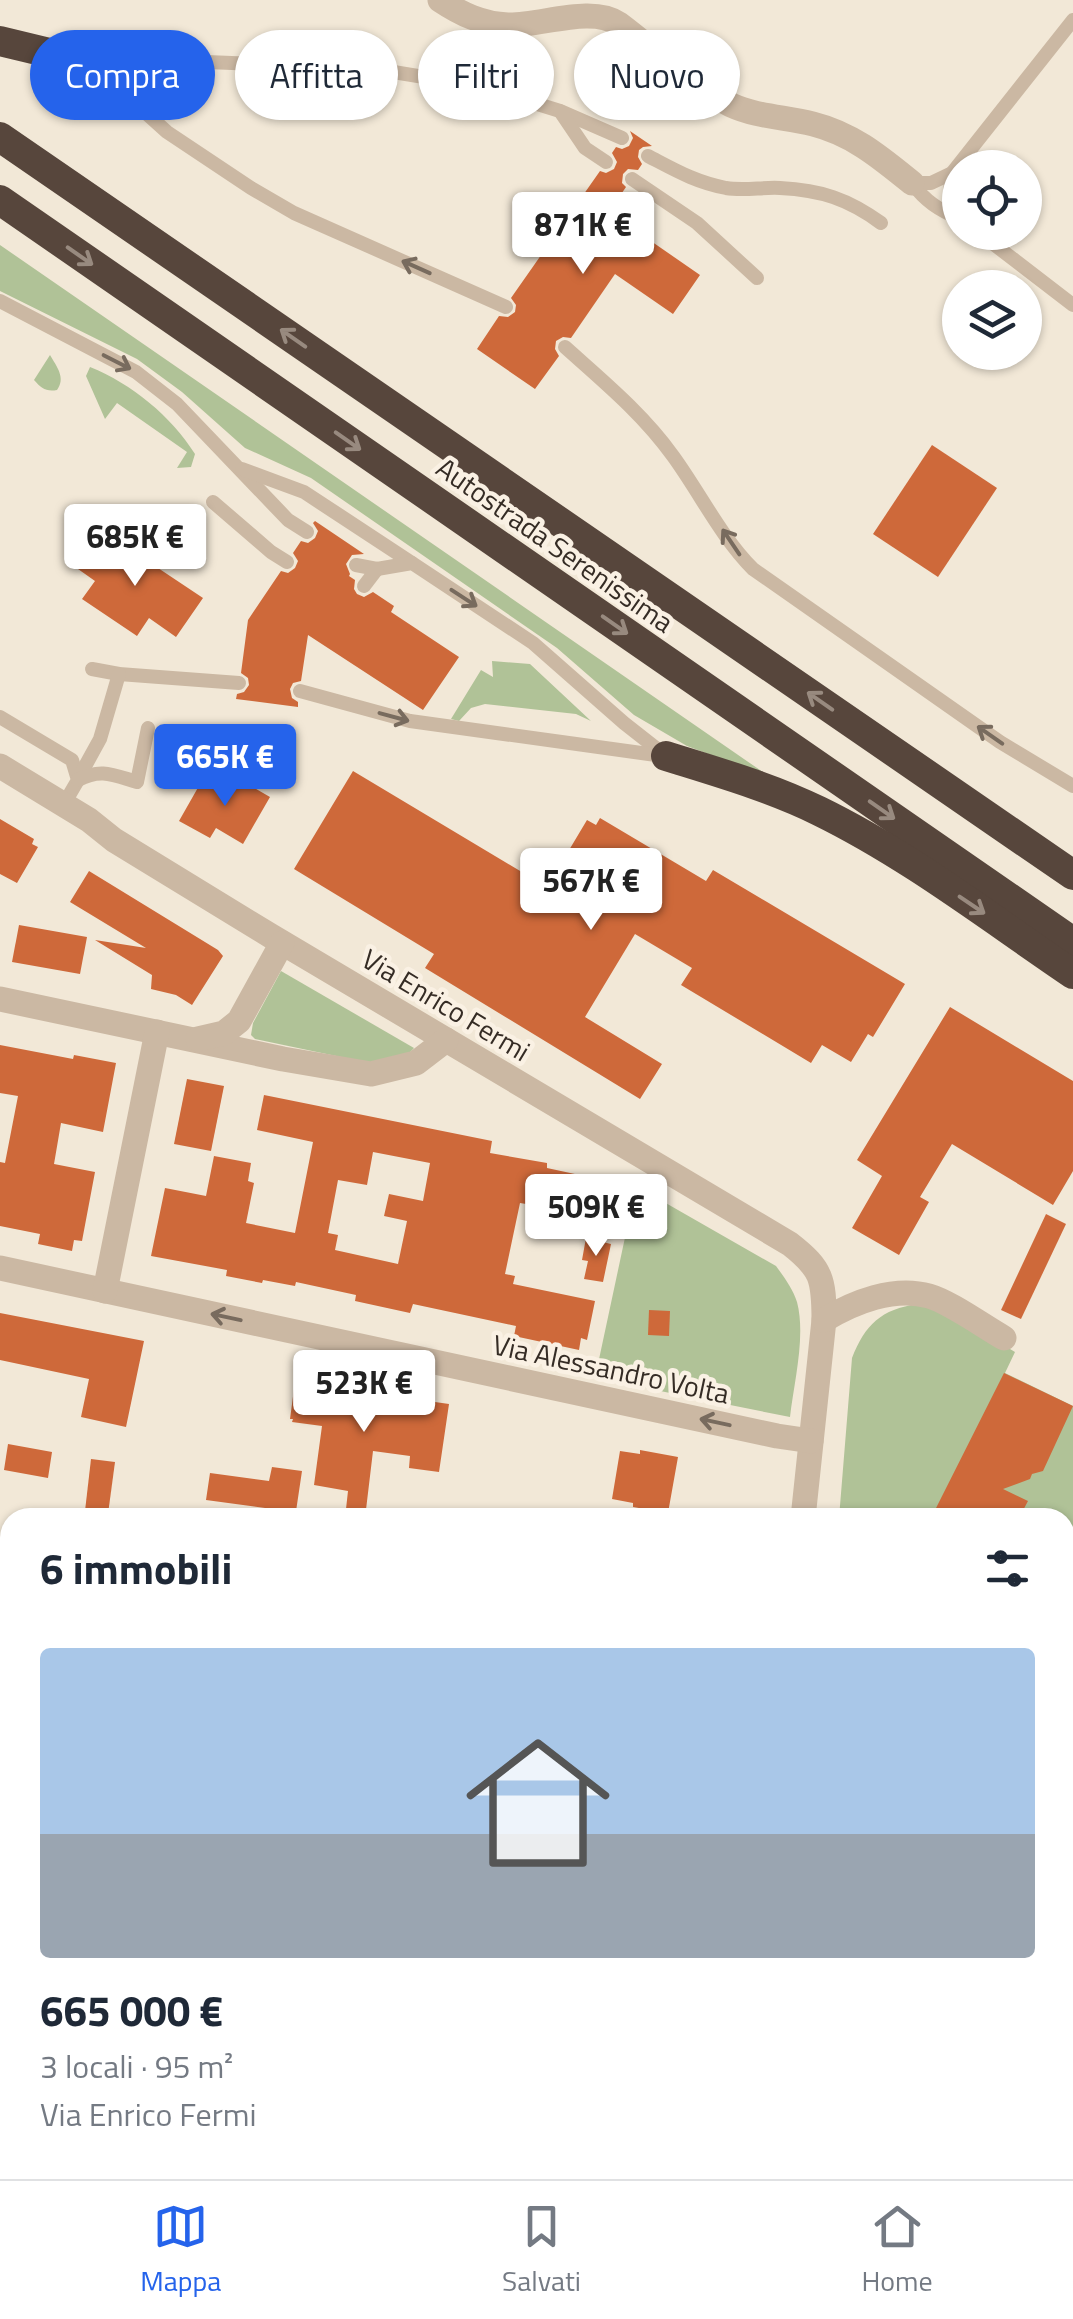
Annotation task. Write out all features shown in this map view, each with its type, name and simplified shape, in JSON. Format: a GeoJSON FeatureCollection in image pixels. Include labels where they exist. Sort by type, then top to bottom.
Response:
{"type":"FeatureCollection","features":[{"type":"Feature","properties":{"kind":"highway"},"geometry":{"type":"LineString","coordinates":[[0,42],[30,49]]}},
{"type":"Feature","properties":{"kind":"highway","name":"Autostrada Serenissima"},"geometry":{"type":"LineString","coordinates":[[0,136],[1073,876]]}},
{"type":"Feature","properties":{"kind":"highway","name":"Autostrada Serenissima"},"geometry":{"type":"LineString","coordinates":[[0,200],[1073,942]]}},
{"type":"Feature","properties":{"kind":"highway"},"geometry":{"type":"LineString","coordinates":[[666,756],[817,810],[886,847],[1073,974]]}},
{"type":"Feature","properties":{"kind":"street"},"geometry":{"type":"LineString","coordinates":[[440,0],[474,19],[508,25],[606,17],[723,100],[756,114],[809,123],[842,134],[874,152],[912,183]]}},
{"type":"Feature","properties":{"kind":"street","name":"Via Enrico Fermi"},"geometry":{"type":"LineString","coordinates":[[0,766],[282,943],[790,1244],[814,1263],[824,1290],[824,1320],[804,1508]]}},
{"type":"Feature","properties":{"kind":"street"},"geometry":{"type":"LineString","coordinates":[[194,1040],[224,1032],[239,1021],[282,943]]}},
{"type":"Feature","properties":{"kind":"street"},"geometry":{"type":"LineString","coordinates":[[0,999],[371,1074],[416,1063],[446,1040]]}},
{"type":"Feature","properties":{"kind":"street"},"geometry":{"type":"LineString","coordinates":[[239,1021],[244,1040],[261,1054]]}},
{"type":"Feature","properties":{"kind":"street"},"geometry":{"type":"LineString","coordinates":[[105,1291],[158,1032]]}},
{"type":"Feature","properties":{"kind":"street","name":"Via Alessandro Volta"},"geometry":{"type":"LineString","coordinates":[[0,1268],[810,1441]]}},
{"type":"Feature","properties":{"kind":"street"},"geometry":{"type":"LineString","coordinates":[[824,1320],[872,1298],[917,1294],[933,1296],[1004,1338]]}},
{"type":"Feature","properties":{"kind":"lane"},"geometry":{"type":"LineString","coordinates":[[971,150],[1073,20]]}},
{"type":"Feature","properties":{"kind":"lane"},"geometry":{"type":"LineString","coordinates":[[215,62],[375,69],[480,86],[560,111],[622,138]]}},
{"type":"Feature","properties":{"kind":"lane"},"geometry":{"type":"LineString","coordinates":[[560,111],[586,148],[606,162]]}},
{"type":"Feature","properties":{"kind":"lane"},"geometry":{"type":"LineString","coordinates":[[154,120],[250,188],[330,230],[506,306]]}},
{"type":"Feature","properties":{"kind":"lane"},"geometry":{"type":"LineString","coordinates":[[648,156],[696,182],[731,189],[779,188],[836,196],[881,223]]}},
{"type":"Feature","properties":{"kind":"lane"},"geometry":{"type":"LineString","coordinates":[[912,183],[930,183],[942,178]]}},
{"type":"Feature","properties":{"kind":"lane"},"geometry":{"type":"LineString","coordinates":[[632,179],[697,223],[757,278]]}},
{"type":"Feature","properties":{"kind":"lane"},"geometry":{"type":"LineString","coordinates":[[912,183],[942,212]]}},
{"type":"Feature","properties":{"kind":"lane"},"geometry":{"type":"LineString","coordinates":[[1001,250],[1073,305]]}},
{"type":"Feature","properties":{"kind":"lane"},"geometry":{"type":"LineString","coordinates":[[0,301],[136,372],[177,404],[288,520],[307,532]]}},
{"type":"Feature","properties":{"kind":"lane"},"geometry":{"type":"LineString","coordinates":[[565,346],[645,421],[738,554],[753,569],[1000,742],[1073,786]]}},
{"type":"Feature","properties":{"kind":"lane"},"geometry":{"type":"LineString","coordinates":[[236,467],[304,492],[533,643],[666,756]]}},
{"type":"Feature","properties":{"kind":"lane"},"geometry":{"type":"LineString","coordinates":[[213,502],[287,562]]}},
{"type":"Feature","properties":{"kind":"lane"},"geometry":{"type":"LineString","coordinates":[[356,565],[377,569],[412,564]]}},
{"type":"Feature","properties":{"kind":"lane"},"geometry":{"type":"LineString","coordinates":[[364,586],[377,569]]}},
{"type":"Feature","properties":{"kind":"lane"},"geometry":{"type":"LineString","coordinates":[[92,669],[239,683]]}},
{"type":"Feature","properties":{"kind":"lane"},"geometry":{"type":"LineString","coordinates":[[64,804],[100,739],[118,674]]}},
{"type":"Feature","properties":{"kind":"lane"},"geometry":{"type":"LineString","coordinates":[[300,691],[410,721],[666,756]]}},
{"type":"Feature","properties":{"kind":"lane"},"geometry":{"type":"LineString","coordinates":[[0,716],[72,760],[78,780]]}},
{"type":"Feature","properties":{"kind":"lane"},"geometry":{"type":"LineString","coordinates":[[78,780],[91,773],[106,772],[136,782],[148,728]]}},
{"type":"Feature","properties":{"kind":"green space"},"geometry":{"type":"Polygon","coordinates":[[[0,245],[770,777],[687,746],[634,715],[557,648],[311,478],[245,448],[182,392],[137,359],[0,291],[0,245]]]}},
{"type":"Feature","properties":{"kind":"green space"},"geometry":{"type":"Polygon","coordinates":[[[50,355],[61,377],[57,390],[44,389],[34,380],[50,355]]]}},
{"type":"Feature","properties":{"kind":"green space"},"geometry":{"type":"Polygon","coordinates":[[[90,367],[121,382],[162,414],[195,454],[191,467],[177,468],[187,452],[117,403],[105,419],[86,376],[90,367]]]}},
{"type":"Feature","properties":{"kind":"green space"},"geometry":{"type":"Polygon","coordinates":[[[492,661],[530,664],[591,721],[576,714],[485,704],[471,708],[459,721],[451,719],[481,670],[493,677],[492,661]]]}},
{"type":"Feature","properties":{"kind":"green space"},"geometry":{"type":"Polygon","coordinates":[[[281,971],[414,1048],[403,1060],[379,1065],[255,1039],[251,1035],[253,1023],[281,971]]]}},
{"type":"Feature","properties":{"kind":"green space"},"geometry":{"type":"Polygon","coordinates":[[[636,1186],[776,1266],[785,1279],[797,1302],[800,1329],[790,1417],[595,1378],[636,1186]]]}},
{"type":"Feature","properties":{"kind":"green space"},"geometry":{"type":"Polygon","coordinates":[[[918,1304],[952,1314],[1015,1352],[1005,1373],[1073,1406],[1073,1508],[840,1508],[852,1358],[876,1320],[918,1304]]]}},
{"type":"Feature","properties":{"kind":"building"},"geometry":{"type":"Polygon","coordinates":[[[630,131],[652,146],[639,150],[642,164],[638,170],[628,169],[623,174],[626,187],[609,212],[700,275],[673,314],[615,274],[571,338],[556,341],[559,356],[535,389],[477,349],[499,316],[508,317],[515,312],[511,298],[600,171],[614,169],[617,162],[612,153],[616,147],[629,146],[633,138],[630,131]]]}},
{"type":"Feature","properties":{"kind":"building"},"geometry":{"type":"Polygon","coordinates":[[[932,445],[997,488],[938,577],[873,534],[932,445]]]}},
{"type":"Feature","properties":{"kind":"building"},"geometry":{"type":"Polygon","coordinates":[[[315,521],[364,554],[352,555],[346,564],[357,594],[364,597],[373,592],[394,606],[391,612],[459,657],[423,710],[308,635],[301,681],[293,683],[290,689],[298,707],[236,699],[249,685],[248,678],[241,673],[248,620],[281,571],[288,573],[295,568],[298,561],[293,553],[301,541],[308,543],[315,538],[315,521]]]}},
{"type":"Feature","properties":{"kind":"building"},"geometry":{"type":"Polygon","coordinates":[[[104,532],[203,598],[176,637],[149,618],[137,636],[82,599],[95,581],[78,569],[104,532]]]}},
{"type":"Feature","properties":{"kind":"building"},"geometry":{"type":"Polygon","coordinates":[[[353,771],[547,887],[587,820],[596,825],[600,818],[706,881],[713,870],[905,984],[873,1037],[868,1034],[851,1062],[822,1045],[811,1063],[681,985],[692,968],[635,934],[585,1017],[662,1064],[640,1099],[425,968],[434,954],[294,869],[353,771]]]}},
{"type":"Feature","properties":{"kind":"building"},"geometry":{"type":"Polygon","coordinates":[[[204,777],[229,791],[237,778],[270,797],[243,844],[216,828],[210,838],[179,821],[204,777]]]}},
{"type":"Feature","properties":{"kind":"building"},"geometry":{"type":"Polygon","coordinates":[[[0,819],[34,839],[32,844],[38,847],[17,883],[0,874],[0,819]]]}},
{"type":"Feature","properties":{"kind":"building"},"geometry":{"type":"Polygon","coordinates":[[[89,871],[223,956],[192,1005],[176,995],[151,989],[152,975],[95,940],[146,948],[70,902],[89,871]]]}},
{"type":"Feature","properties":{"kind":"building"},"geometry":{"type":"Polygon","coordinates":[[[19,925],[87,937],[80,974],[12,962],[19,925]]]}},
{"type":"Feature","properties":{"kind":"building"},"geometry":{"type":"Polygon","coordinates":[[[950,1007],[1073,1081],[1073,1171],[1053,1205],[952,1144],[920,1197],[929,1202],[899,1255],[852,1228],[882,1176],[857,1160],[950,1007]]]}},
{"type":"Feature","properties":{"kind":"building"},"geometry":{"type":"Polygon","coordinates":[[[0,1045],[116,1063],[103,1132],[61,1123],[54,1164],[95,1172],[82,1241],[74,1240],[72,1251],[38,1244],[40,1234],[0,1226],[0,1162],[5,1163],[18,1096],[0,1093],[0,1045]]]}},
{"type":"Feature","properties":{"kind":"building"},"geometry":{"type":"Polygon","coordinates":[[[187,1079],[224,1086],[211,1151],[174,1144],[187,1079]]]}},
{"type":"Feature","properties":{"kind":"building"},"geometry":{"type":"Polygon","coordinates":[[[264,1095],[492,1141],[490,1153],[547,1163],[547,1168],[612,1182],[605,1226],[568,1220],[569,1211],[520,1203],[505,1274],[515,1276],[513,1284],[595,1301],[587,1340],[581,1338],[579,1350],[514,1336],[516,1326],[413,1304],[410,1313],[355,1301],[356,1295],[296,1282],[295,1286],[263,1280],[262,1283],[226,1276],[227,1270],[151,1256],[165,1188],[206,1196],[214,1156],[251,1163],[248,1181],[254,1183],[246,1223],[295,1233],[313,1142],[257,1130],[264,1095]],[[373,1152],[367,1185],[338,1180],[328,1233],[338,1235],[335,1250],[398,1264],[407,1221],[384,1216],[389,1194],[423,1201],[430,1163],[373,1152]]]}},
{"type":"Feature","properties":{"kind":"building"},"geometry":{"type":"Polygon","coordinates":[[[1046,1214],[1066,1224],[1021,1319],[1001,1310],[1046,1214]]]}},
{"type":"Feature","properties":{"kind":"building"},"geometry":{"type":"Polygon","coordinates":[[[586,1238],[611,1244],[603,1282],[584,1279],[588,1261],[582,1260],[586,1238]]]}},
{"type":"Feature","properties":{"kind":"building"},"geometry":{"type":"Polygon","coordinates":[[[649,1310],[670,1311],[669,1336],[648,1335],[649,1310]]]}},
{"type":"Feature","properties":{"kind":"building"},"geometry":{"type":"Polygon","coordinates":[[[0,1313],[144,1341],[126,1427],[81,1417],[89,1379],[0,1360],[0,1313]]]}},
{"type":"Feature","properties":{"kind":"building"},"geometry":{"type":"Polygon","coordinates":[[[1004,1373],[1073,1406],[1043,1471],[1003,1489],[1028,1501],[1024,1508],[936,1508],[1004,1373]]]}},
{"type":"Feature","properties":{"kind":"building"},"geometry":{"type":"Polygon","coordinates":[[[296,1374],[355,1380],[352,1402],[375,1407],[412,1412],[414,1399],[449,1404],[439,1472],[409,1468],[410,1456],[373,1451],[366,1508],[346,1508],[348,1491],[314,1485],[322,1426],[290,1419],[296,1374]]]}},
{"type":"Feature","properties":{"kind":"building"},"geometry":{"type":"Polygon","coordinates":[[[8,1444],[52,1452],[48,1478],[4,1470],[8,1444]]]}},
{"type":"Feature","properties":{"kind":"building"},"geometry":{"type":"Polygon","coordinates":[[[640,1450],[678,1457],[669,1508],[639,1508],[612,1499],[620,1451],[640,1454],[640,1450]]]}},
{"type":"Feature","properties":{"kind":"building"},"geometry":{"type":"Polygon","coordinates":[[[91,1459],[115,1462],[109,1508],[85,1508],[91,1459]]]}},
{"type":"Feature","properties":{"kind":"building"},"geometry":{"type":"Polygon","coordinates":[[[272,1467],[302,1471],[296,1508],[206,1500],[210,1473],[269,1481],[272,1467]]]}}]}
